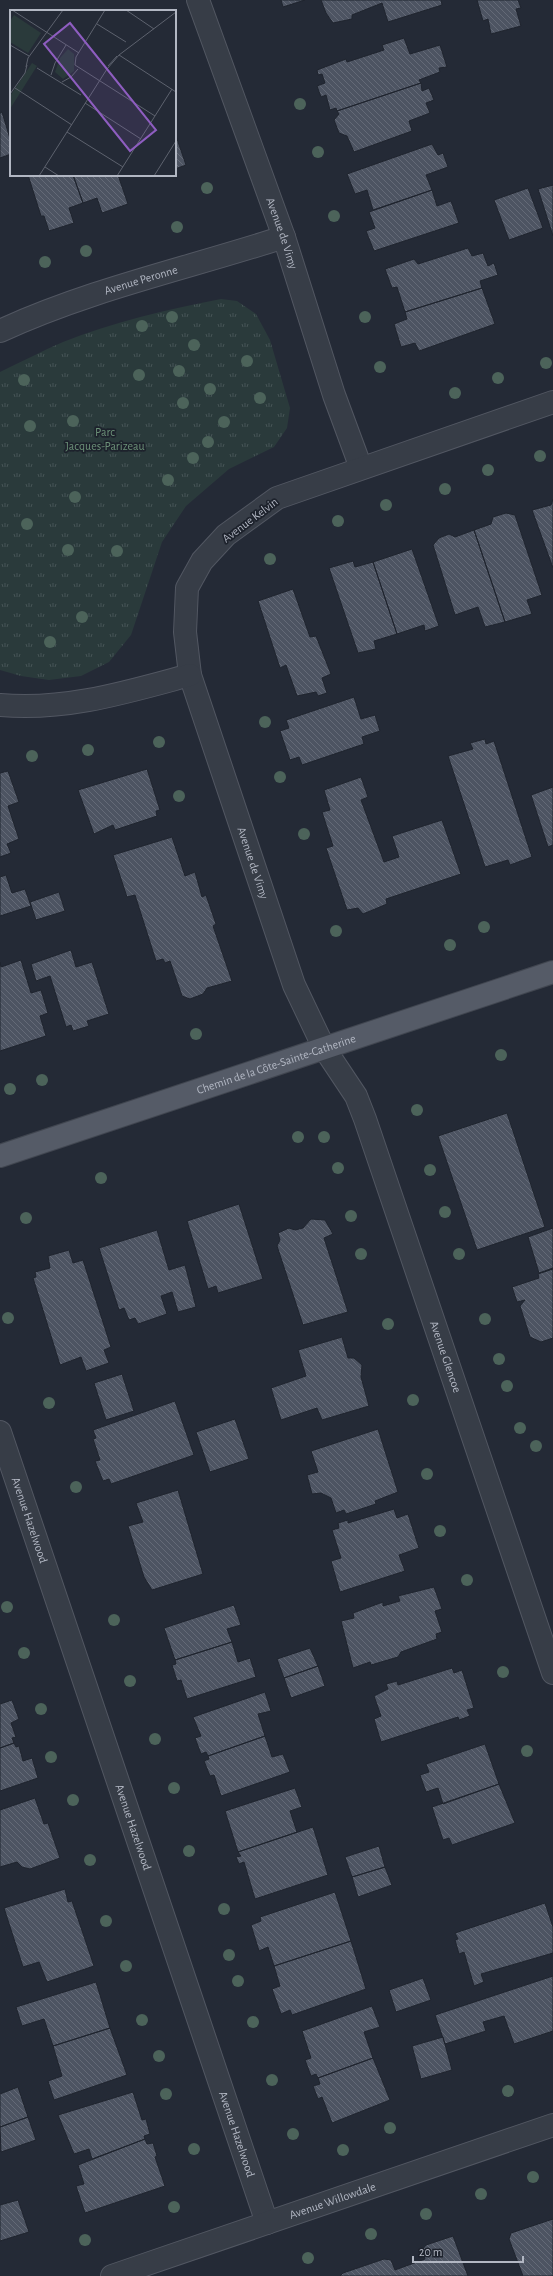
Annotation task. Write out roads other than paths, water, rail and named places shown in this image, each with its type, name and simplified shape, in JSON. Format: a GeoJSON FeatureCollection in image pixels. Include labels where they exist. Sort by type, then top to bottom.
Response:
{"type":"FeatureCollection","features":[{"type":"Feature","properties":{"kind":"main road","name":"Chemin de la Côte-Sainte-Catherine"},"geometry":{"type":"LineString","coordinates":[[0,1156],[553,972]]}},
{"type":"Feature","properties":{"kind":"street","name":"Avenue de Vimy"},"geometry":{"type":"LineString","coordinates":[[198,0],[284,237],[334,395],[361,468]]}},
{"type":"Feature","properties":{"kind":"street","name":"Avenue Peronne"},"geometry":{"type":"LineString","coordinates":[[0,331],[94,293],[220,258],[284,237]]}},
{"type":"Feature","properties":{"kind":"street","name":"Avenue Kelvin"},"geometry":{"type":"LineString","coordinates":[[190,675],[185,632],[187,588],[202,561],[226,535],[277,498],[553,402]]}},
{"type":"Feature","properties":{"kind":"street","name":"Avenue de Vimy"},"geometry":{"type":"LineString","coordinates":[[190,675],[294,985],[324,1048]]}},
{"type":"Feature","properties":{"kind":"street"},"geometry":{"type":"LineString","coordinates":[[0,705],[63,705],[102,699],[190,675]]}},
{"type":"Feature","properties":{"kind":"street","name":"Avenue Glencoe"},"geometry":{"type":"LineString","coordinates":[[324,1048],[356,1096],[365,1119],[553,1673]]}},
{"type":"Feature","properties":{"kind":"street","name":"Avenue Hazelwood"},"geometry":{"type":"LineString","coordinates":[[0,1432],[267,2223]]}},
{"type":"Feature","properties":{"kind":"street","name":"Avenue Willowdale"},"geometry":{"type":"LineString","coordinates":[[112,2276],[553,2126]]}},
{"type":"Feature","properties":{"kind":"park label","name":"Parc Jacques-Parizeau"},"geometry":{"type":"Point","coordinates":[105,439]}}]}
